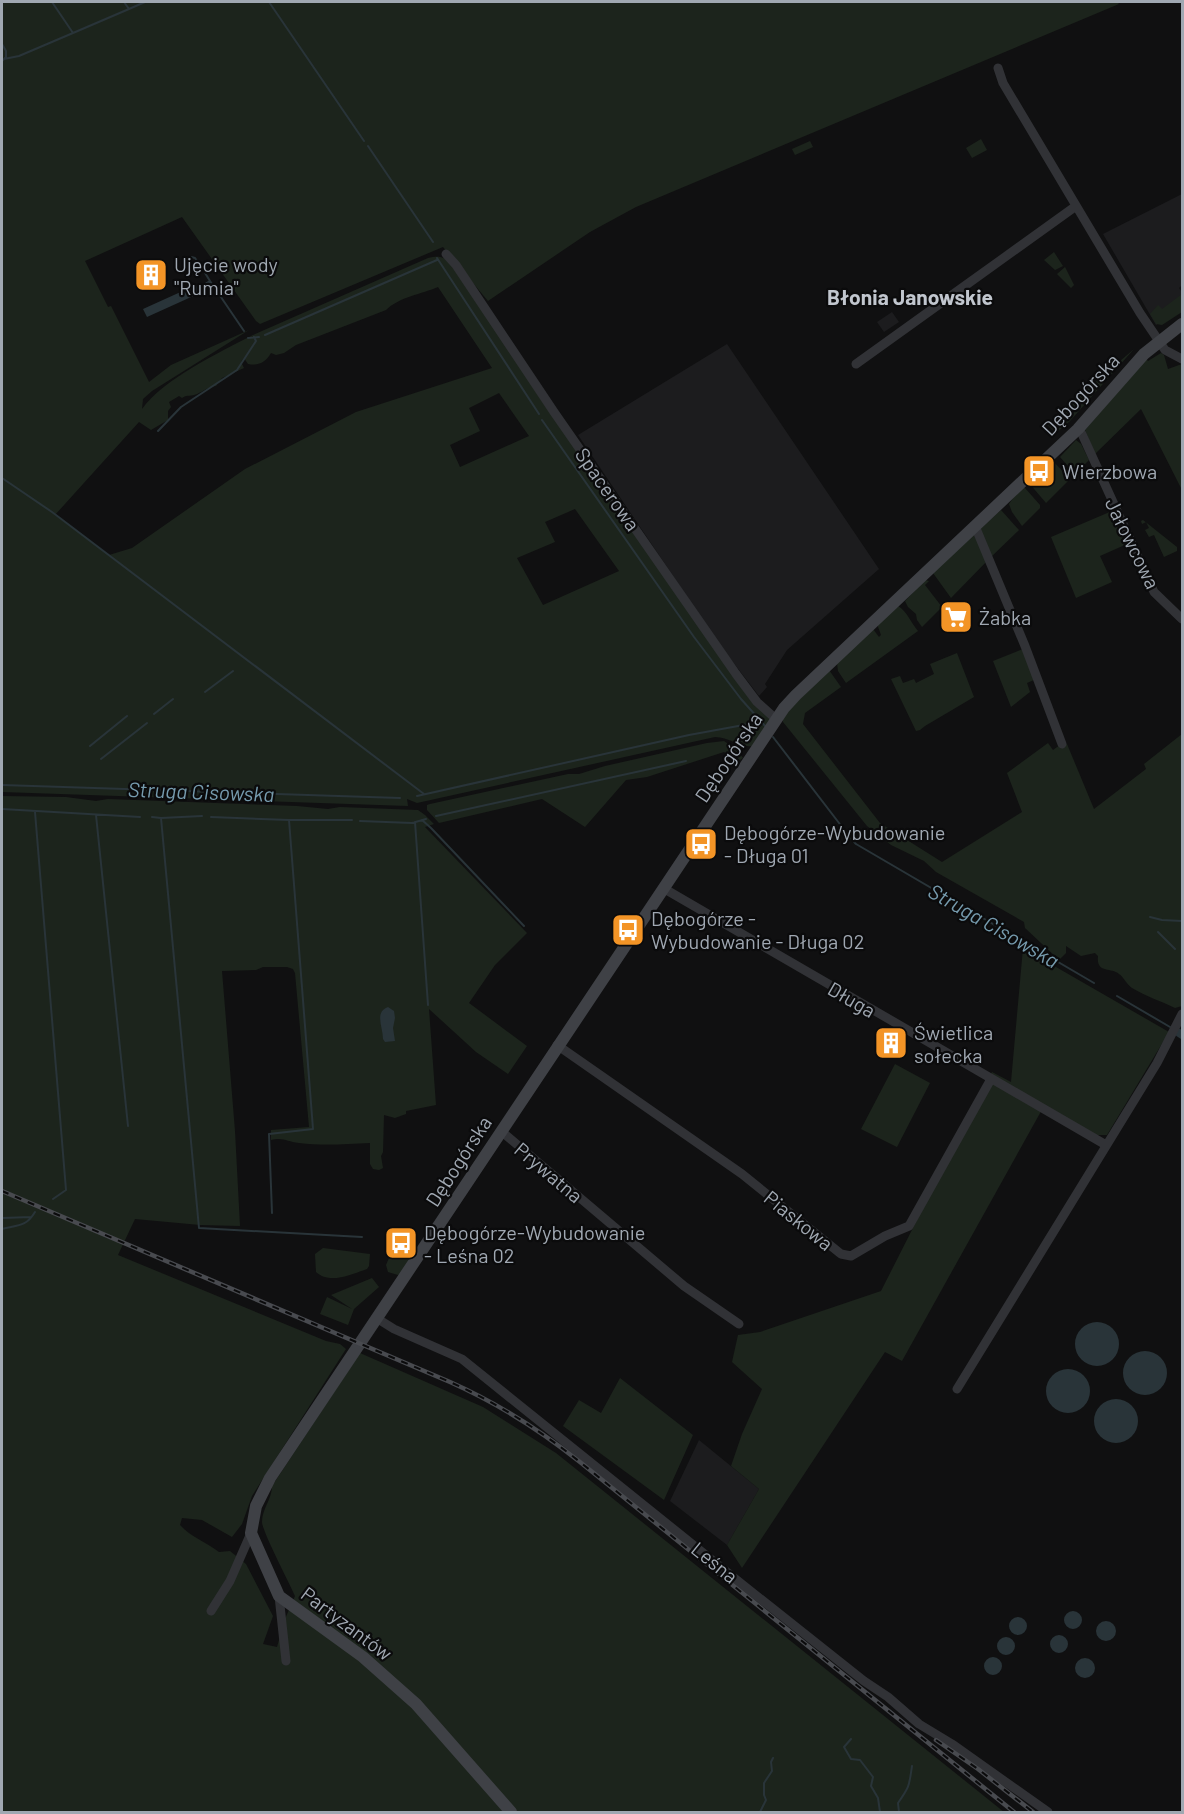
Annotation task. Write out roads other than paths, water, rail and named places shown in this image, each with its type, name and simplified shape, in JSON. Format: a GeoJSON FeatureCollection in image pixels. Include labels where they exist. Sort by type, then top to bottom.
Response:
{"type":"FeatureCollection","features":[{"type":"Feature","properties":{"kind":"street"},"geometry":{"type":"LineString","coordinates":[[998,68],[1003,83],[1159,342],[1167,352],[1182,359]]}},
{"type":"Feature","properties":{"kind":"street"},"geometry":{"type":"LineString","coordinates":[[856,364],[1076,206]]}},
{"type":"Feature","properties":{"kind":"street","name":"Spacerowa"},"geometry":{"type":"LineString","coordinates":[[446,254],[456,265],[554,412],[736,674],[757,702],[777,719]]}},
{"type":"Feature","properties":{"kind":"street","name":"Dębogórska"},"geometry":{"type":"LineString","coordinates":[[378,1318],[557,1045],[796,694],[1078,429],[1133,365],[1182,324]]}},
{"type":"Feature","properties":{"kind":"street","name":"Jałowcowa"},"geometry":{"type":"LineString","coordinates":[[1078,429],[1154,592],[1182,619]]}},
{"type":"Feature","properties":{"kind":"street"},"geometry":{"type":"LineString","coordinates":[[975,526],[1036,673],[1062,744]]}},
{"type":"Feature","properties":{"kind":"street","name":"Długa"},"geometry":{"type":"LineString","coordinates":[[663,888],[1106,1145]]}},
{"type":"Feature","properties":{"kind":"street"},"geometry":{"type":"LineString","coordinates":[[957,1389],[1157,1063],[1182,1018]]}},
{"type":"Feature","properties":{"kind":"street","name":"Piaskowa"},"geometry":{"type":"LineString","coordinates":[[557,1045],[742,1174],[841,1254],[851,1256],[885,1236],[909,1226],[992,1079]]}},
{"type":"Feature","properties":{"kind":"street","name":"Prywatna"},"geometry":{"type":"LineString","coordinates":[[501,1131],[684,1286],[740,1324]]}},
{"type":"Feature","properties":{"kind":"street"},"geometry":{"type":"LineString","coordinates":[[211,1611],[230,1581],[251,1533],[253,1515],[264,1488],[378,1318]]}},
{"type":"Feature","properties":{"kind":"street","name":"Leśna"},"geometry":{"type":"LineString","coordinates":[[378,1318],[394,1329],[462,1359],[919,1724],[952,1744],[1048,1812]]}},
{"type":"Feature","properties":{"kind":"street","name":"Partyzantów"},"geometry":{"type":"LineString","coordinates":[[251,1533],[279,1596],[363,1657],[416,1704],[511,1812]]}},
{"type":"Feature","properties":{"kind":"street"},"geometry":{"type":"LineString","coordinates":[[279,1596],[286,1661]]}},
{"type":"Feature","properties":{"kind":"waterway"},"geometry":{"type":"LineString","coordinates":[[52,2],[73,33],[129,9]]}},
{"type":"Feature","properties":{"kind":"waterway"},"geometry":{"type":"LineString","coordinates":[[124,2],[129,9],[145,2]]}},
{"type":"Feature","properties":{"kind":"waterway"},"geometry":{"type":"LineString","coordinates":[[269,2],[364,141]]}},
{"type":"Feature","properties":{"kind":"waterway"},"geometry":{"type":"LineString","coordinates":[[4,59],[19,56],[73,33]]}},
{"type":"Feature","properties":{"kind":"waterway"},"geometry":{"type":"LineString","coordinates":[[2,44],[6,51],[6,57],[2,61]]}},
{"type":"Feature","properties":{"kind":"waterway"},"geometry":{"type":"LineString","coordinates":[[368,146],[433,242]]}},
{"type":"Feature","properties":{"kind":"waterway"},"geometry":{"type":"LineString","coordinates":[[191,257],[197,261]]}},
{"type":"Feature","properties":{"kind":"waterway"},"geometry":{"type":"LineString","coordinates":[[437,258],[539,414]]}},
{"type":"Feature","properties":{"kind":"waterway"},"geometry":{"type":"LineString","coordinates":[[265,335],[437,260]]}},
{"type":"Feature","properties":{"kind":"waterway"},"geometry":{"type":"LineString","coordinates":[[205,273],[210,281]]}},
{"type":"Feature","properties":{"kind":"waterway"},"geometry":{"type":"LineString","coordinates":[[198,288],[210,281],[244,331]]}},
{"type":"Feature","properties":{"kind":"waterway"},"geometry":{"type":"LineString","coordinates":[[158,431],[181,407],[237,370],[256,341],[254,337]]}},
{"type":"Feature","properties":{"kind":"waterway"},"geometry":{"type":"LineString","coordinates":[[248,338],[259,337]]}},
{"type":"Feature","properties":{"kind":"waterway"},"geometry":{"type":"LineString","coordinates":[[542,420],[694,637],[741,699],[766,727]]}},
{"type":"Feature","properties":{"kind":"waterway"},"geometry":{"type":"LineString","coordinates":[[2,478],[52,512],[424,794]]}},
{"type":"Feature","properties":{"kind":"waterway"},"geometry":{"type":"LineString","coordinates":[[205,692],[233,671]]}},
{"type":"Feature","properties":{"kind":"waterway"},"geometry":{"type":"LineString","coordinates":[[154,714],[173,699]]}},
{"type":"Feature","properties":{"kind":"waterway"},"geometry":{"type":"LineString","coordinates":[[90,746],[127,716]]}},
{"type":"Feature","properties":{"kind":"waterway","name":"Struga Cisowska"},"geometry":{"type":"LineString","coordinates":[[417,796],[689,735],[760,722]]}},
{"type":"Feature","properties":{"kind":"waterway"},"geometry":{"type":"LineString","coordinates":[[101,759],[147,723]]}},
{"type":"Feature","properties":{"kind":"waterway","name":"Struga Cisowska"},"geometry":{"type":"LineString","coordinates":[[773,737],[856,844],[1094,983]]}},
{"type":"Feature","properties":{"kind":"waterway"},"geometry":{"type":"LineString","coordinates":[[436,816],[686,761]]}},
{"type":"Feature","properties":{"kind":"waterway","name":"Struga Cisowska"},"geometry":{"type":"LineString","coordinates":[[2,785],[400,798]]}},
{"type":"Feature","properties":{"kind":"waterway"},"geometry":{"type":"LineString","coordinates":[[2,809],[140,817]]}},
{"type":"Feature","properties":{"kind":"waterway"},"geometry":{"type":"LineString","coordinates":[[35,812],[66,1190],[53,1199]]}},
{"type":"Feature","properties":{"kind":"waterway"},"geometry":{"type":"LineString","coordinates":[[96,815],[128,1126]]}},
{"type":"Feature","properties":{"kind":"waterway"},"geometry":{"type":"LineString","coordinates":[[161,818],[202,816]]}},
{"type":"Feature","properties":{"kind":"waterway"},"geometry":{"type":"LineString","coordinates":[[152,817],[161,818],[199,1228],[362,1237]]}},
{"type":"Feature","properties":{"kind":"waterway"},"geometry":{"type":"LineString","coordinates":[[211,817],[289,820]]}},
{"type":"Feature","properties":{"kind":"waterway"},"geometry":{"type":"LineString","coordinates":[[360,821],[412,823],[426,819]]}},
{"type":"Feature","properties":{"kind":"waterway"},"geometry":{"type":"LineString","coordinates":[[272,1213],[269,1134],[313,1129],[289,820],[352,820]]}},
{"type":"Feature","properties":{"kind":"waterway"},"geometry":{"type":"LineString","coordinates":[[422,820],[524,926]]}},
{"type":"Feature","properties":{"kind":"waterway"},"geometry":{"type":"LineString","coordinates":[[415,822],[428,1005]]}},
{"type":"Feature","properties":{"kind":"waterway"},"geometry":{"type":"LineString","coordinates":[[1150,917],[1182,921]]}},
{"type":"Feature","properties":{"kind":"waterway"},"geometry":{"type":"LineString","coordinates":[[1158,932],[1175,949]]}},
{"type":"Feature","properties":{"kind":"waterway","name":"Struga Cisowska"},"geometry":{"type":"LineString","coordinates":[[1117,996],[1170,1027]]}},
{"type":"Feature","properties":{"kind":"waterway"},"geometry":{"type":"LineString","coordinates":[[2,1229],[25,1223],[35,1212]]}},
{"type":"Feature","properties":{"kind":"waterway"},"geometry":{"type":"LineString","coordinates":[[2,1218],[31,1217]]}},
{"type":"Feature","properties":{"kind":"waterway"},"geometry":{"type":"LineString","coordinates":[[851,1739],[844,1747],[851,1759],[860,1760],[873,1777],[871,1786],[878,1798],[880,1812]]}},
{"type":"Feature","properties":{"kind":"waterway"},"geometry":{"type":"LineString","coordinates":[[760,1812],[766,1800],[764,1783],[772,1771],[773,1758]]}},
{"type":"Feature","properties":{"kind":"waterway"},"geometry":{"type":"LineString","coordinates":[[899,1812],[898,1803],[908,1786],[912,1766]]}},
{"type":"Feature","properties":{"kind":"railway"},"geometry":{"type":"LineString","coordinates":[[2,1191],[450,1382],[518,1418],[580,1462],[1014,1812]]}},
{"type":"Feature","properties":{"kind":"railway"},"geometry":{"type":"LineString","coordinates":[[936,1740],[1033,1812]]}},
{"type":"Feature","properties":{"kind":"place","name":"Ujęcie wody \"Rumia\""},"geometry":{"type":"Point","coordinates":[151,275]}},
{"type":"Feature","properties":{"kind":"place","name":"Wierzbowa"},"geometry":{"type":"Point","coordinates":[1039,471]}},
{"type":"Feature","properties":{"kind":"place","name":"Żabka"},"geometry":{"type":"Point","coordinates":[956,617]}},
{"type":"Feature","properties":{"kind":"place","name":"Dębogórze-Wybudowanie - Długa 01"},"geometry":{"type":"Point","coordinates":[701,844]}},
{"type":"Feature","properties":{"kind":"place","name":"Dębogórze - Wybudowanie - Długa 02"},"geometry":{"type":"Point","coordinates":[628,930]}},
{"type":"Feature","properties":{"kind":"place","name":"Świetlica sołecka"},"geometry":{"type":"Point","coordinates":[891,1043]}},
{"type":"Feature","properties":{"kind":"place","name":"Dębogórze-Wybudowanie - Leśna 02"},"geometry":{"type":"Point","coordinates":[401,1243]}},
{"type":"Feature","properties":{"kind":"district","name":"Błonia Janowskie"},"geometry":{"type":"Point","coordinates":[910,296]}}]}
